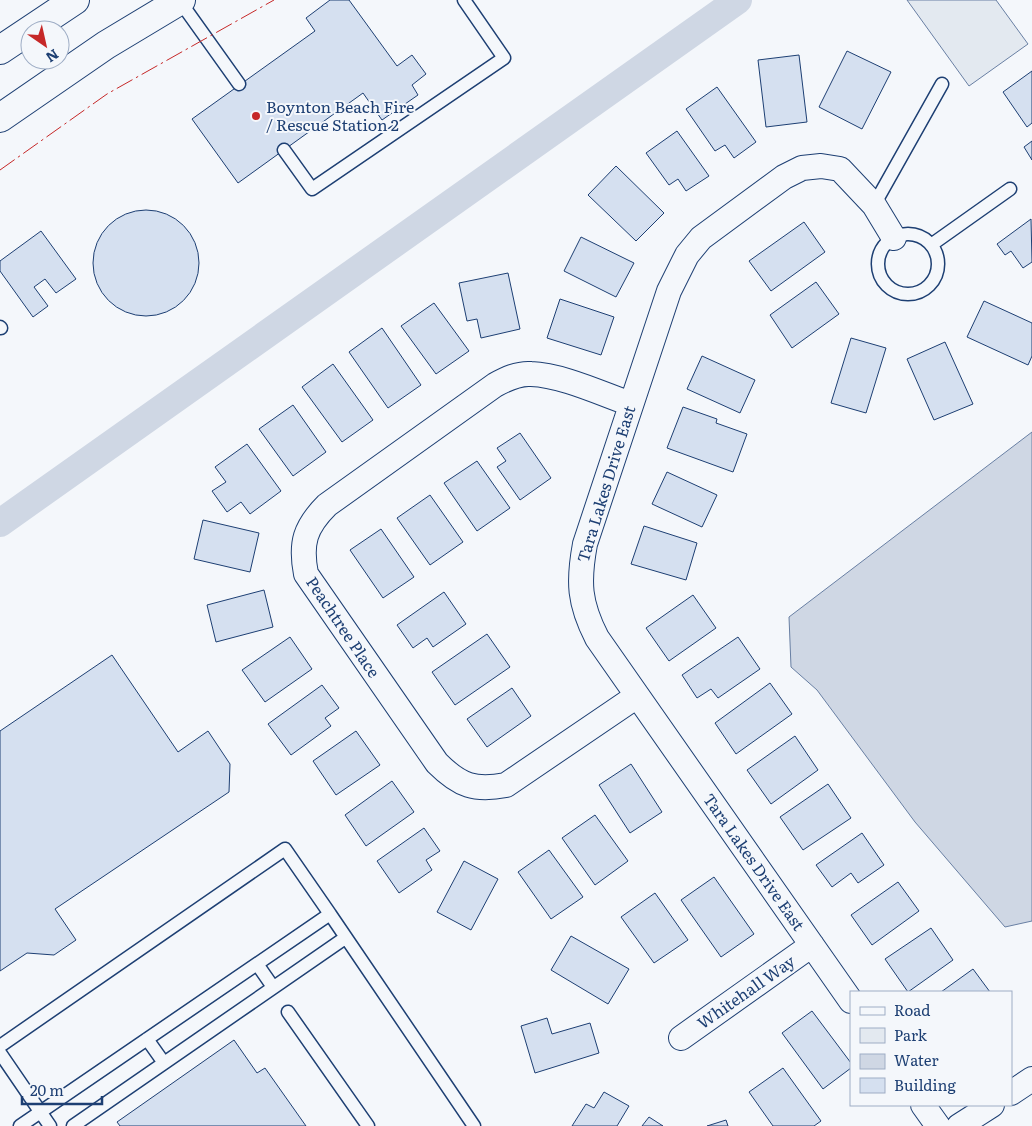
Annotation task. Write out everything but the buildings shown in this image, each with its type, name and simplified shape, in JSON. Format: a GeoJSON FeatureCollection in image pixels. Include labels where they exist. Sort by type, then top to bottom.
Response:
{"type":"FeatureCollection","features":[{"type":"Feature","properties":{"kind":"main road"},"geometry":{"type":"LineString","coordinates":[[0,50],[75,0]]}},
{"type":"Feature","properties":{"kind":"main road"},"geometry":{"type":"LineString","coordinates":[[0,118],[106,45],[180,0]]}},
{"type":"Feature","properties":{"kind":"street","name":"Tara Lakes Drive East"},"geometry":{"type":"LineString","coordinates":[[850,1001],[596,638],[585,611],[579,582],[585,544],[631,404],[676,274],[687,255],[718,225],[784,177],[802,168],[821,166],[840,169],[874,205],[894,238]]}},
{"type":"Feature","properties":{"kind":"street","name":"Peachtree Place"},"geometry":{"type":"LineString","coordinates":[[631,404],[550,376],[530,373],[511,376],[495,384],[327,505],[314,518],[305,536],[302,555],[306,574],[437,763],[451,777],[468,786],[487,789],[506,785],[637,696]]}},
{"type":"Feature","properties":{"kind":"street","name":"Whitehall Way"},"geometry":{"type":"LineString","coordinates":[[681,1038],[812,945]]}},
{"type":"Feature","properties":{"kind":"street"},"geometry":{"type":"LineString","coordinates":[[1012,1091],[1032,1079]]}},
{"type":"Feature","properties":{"kind":"street"},"geometry":{"type":"LineString","coordinates":[[924,1106],[938,1126]]}},
{"type":"Feature","properties":{"kind":"street"},"geometry":{"type":"LineString","coordinates":[[959,1126],[990,1106]]}},
{"type":"Feature","properties":{"kind":"lane"},"geometry":{"type":"LineString","coordinates":[[180,0],[239,84]]}},
{"type":"Feature","properties":{"kind":"lane"},"geometry":{"type":"LineString","coordinates":[[284,150],[312,189],[504,58],[464,0]]}},
{"type":"Feature","properties":{"kind":"lane"},"geometry":{"type":"LineString","coordinates":[[874,205],[942,84]]}},
{"type":"Feature","properties":{"kind":"lane"},"geometry":{"type":"LineString","coordinates":[[931,246],[1010,189]]}},
{"type":"Feature","properties":{"kind":"lane"},"geometry":{"type":"LineString","coordinates":[[904,234],[924,239],[936,255],[938,265],[930,284],[912,294],[901,293],[884,282],[879,273],[880,253],[886,244],[894,238],[904,234]]}},
{"type":"Feature","properties":{"kind":"lane"},"geometry":{"type":"LineString","coordinates":[[0,1046],[285,849],[474,1126]]}},
{"type":"Feature","properties":{"kind":"lane"},"geometry":{"type":"LineString","coordinates":[[20,1126],[330,914]]}},
{"type":"Feature","properties":{"kind":"lane"},"geometry":{"type":"LineString","coordinates":[[73,1126],[345,938]]}},
{"type":"Feature","properties":{"kind":"lane"},"geometry":{"type":"LineString","coordinates":[[257,964],[273,987]]}},
{"type":"Feature","properties":{"kind":"lane"},"geometry":{"type":"LineString","coordinates":[[288,1012],[368,1126]]}},
{"type":"Feature","properties":{"kind":"lane"},"geometry":{"type":"LineString","coordinates":[[147,1039],[164,1063]]}},
{"type":"Feature","properties":{"kind":"lane"},"geometry":{"type":"LineString","coordinates":[[0,1053],[6,1072],[50,1126]]}},
{"type":"Feature","properties":{"kind":"green space"},"geometry":{"type":"Polygon","coordinates":[[[907,0],[996,0],[1028,44],[969,86],[907,0]]]}},
{"type":"Feature","properties":{"kind":"water"},"geometry":{"type":"Polygon","coordinates":[[[1032,432],[1032,921],[1005,927],[915,822],[817,690],[791,667],[789,617],[1032,432]]]}},
{"type":"Feature","properties":{"kind":"waterway"},"geometry":{"type":"LineString","coordinates":[[0,523],[738,0]]}},
{"type":"Feature","properties":{"kind":"power"},"geometry":{"type":"LineString","coordinates":[[0,170],[107,94],[274,0]]}},
{"type":"Feature","properties":{"kind":"place","name":"Boynton Beach Fire / Rescue Station 2"},"geometry":{"type":"Point","coordinates":[256,116]}}]}
